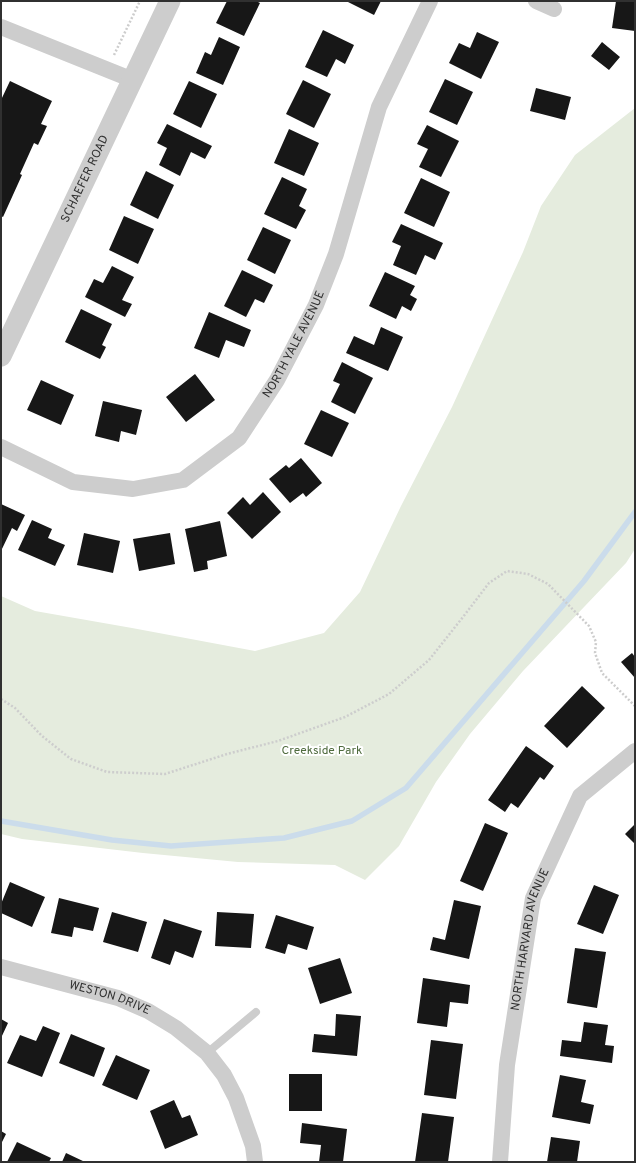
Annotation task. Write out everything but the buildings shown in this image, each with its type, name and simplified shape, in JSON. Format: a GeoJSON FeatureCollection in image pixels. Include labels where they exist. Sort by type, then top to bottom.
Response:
{"type":"FeatureCollection","features":[{"type":"Feature","properties":{"kind":"street","name":"SCHAEFER ROAD"},"geometry":{"type":"LineString","coordinates":[[1,356],[170,1]]}},
{"type":"Feature","properties":{"kind":"street","name":"NORTH YALE AVENUE"},"geometry":{"type":"LineString","coordinates":[[1,447],[73,482],[133,489],[183,480],[239,438],[278,380],[316,305],[336,254],[379,108],[430,1]]}},
{"type":"Feature","properties":{"kind":"street"},"geometry":{"type":"LineString","coordinates":[[536,1],[554,9]]}},
{"type":"Feature","properties":{"kind":"street"},"geometry":{"type":"LineString","coordinates":[[1,27],[133,80]]}},
{"type":"Feature","properties":{"kind":"street","name":"NORTH HARVARD AVENUE"},"geometry":{"type":"LineString","coordinates":[[500,1162],[507,1065],[533,898],[580,796],[635,751]]}},
{"type":"Feature","properties":{"kind":"street","name":"WESTON DRIVE"},"geometry":{"type":"LineString","coordinates":[[1,967],[118,998],[148,1011],[176,1028],[207,1053],[224,1075],[236,1098],[253,1146],[255,1162]]}},
{"type":"Feature","properties":{"kind":"lane"},"geometry":{"type":"LineString","coordinates":[[207,1053],[256,1012]]}},
{"type":"Feature","properties":{"kind":"path"},"geometry":{"type":"LineString","coordinates":[[106,69],[121,43],[140,1]]}},
{"type":"Feature","properties":{"kind":"path"},"geometry":{"type":"LineString","coordinates":[[1,699],[15,708],[42,736],[70,759],[107,772],[165,774],[227,754],[278,741],[345,718],[389,694],[429,660],[489,583],[507,571],[528,574],[548,584],[589,626],[596,642],[595,653],[602,673],[635,706]]}},
{"type":"Feature","properties":{"kind":"green space","name":"Creekside Park"},"geometry":{"type":"Polygon","coordinates":[[[635,108],[635,549],[626,563],[523,671],[470,734],[436,782],[399,846],[365,880],[335,865],[238,862],[22,839],[1,834],[1,596],[35,611],[255,651],[324,633],[360,592],[401,506],[452,407],[523,252],[541,206],[575,155],[635,108]]]}},
{"type":"Feature","properties":{"kind":"waterway"},"geometry":{"type":"LineString","coordinates":[[1,821],[112,840],[171,846],[284,838],[352,821],[406,788],[584,581],[635,512]]}}]}
